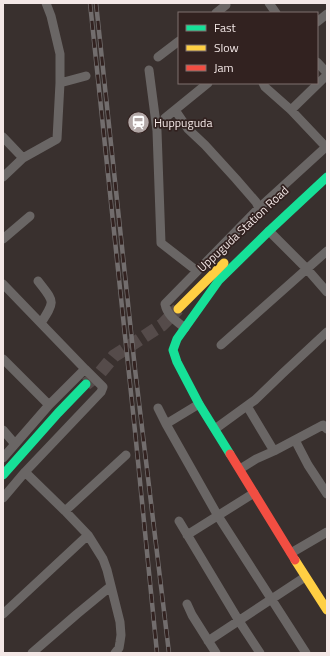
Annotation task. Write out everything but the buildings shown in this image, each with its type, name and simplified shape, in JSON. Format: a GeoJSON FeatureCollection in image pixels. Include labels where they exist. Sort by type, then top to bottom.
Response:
{"type":"FeatureCollection","features":[{"type":"Feature","properties":{"kind":"street"},"geometry":{"type":"LineString","coordinates":[[3,177],[23,158],[57,139],[60,54],[51,16],[46,3]]}},
{"type":"Feature","properties":{"kind":"street"},"geometry":{"type":"LineString","coordinates":[[269,3],[275,12]]}},
{"type":"Feature","properties":{"kind":"street"},"geometry":{"type":"LineString","coordinates":[[218,12],[227,7]]}},
{"type":"Feature","properties":{"kind":"street"},"geometry":{"type":"LineString","coordinates":[[318,21],[327,14]]}},
{"type":"Feature","properties":{"kind":"street"},"geometry":{"type":"LineString","coordinates":[[158,57],[178,42]]}},
{"type":"Feature","properties":{"kind":"street"},"geometry":{"type":"LineString","coordinates":[[318,63],[327,74],[318,83]]}},
{"type":"Feature","properties":{"kind":"street"},"geometry":{"type":"LineString","coordinates":[[149,70],[157,131],[161,243],[197,271]]}},
{"type":"Feature","properties":{"kind":"street"},"geometry":{"type":"LineString","coordinates":[[60,83],[86,76]]}},
{"type":"Feature","properties":{"kind":"street"},"geometry":{"type":"LineString","coordinates":[[164,118],[207,84]]}},
{"type":"Feature","properties":{"kind":"street"},"geometry":{"type":"LineString","coordinates":[[184,328],[166,310],[165,304],[259,208],[326,147],[264,84]]}},
{"type":"Feature","properties":{"kind":"street"},"geometry":{"type":"LineString","coordinates":[[290,110],[317,84]]}},
{"type":"Feature","properties":{"kind":"street"},"geometry":{"type":"LineString","coordinates":[[175,110],[188,129],[236,179],[256,202],[259,208]]}},
{"type":"Feature","properties":{"kind":"street"},"geometry":{"type":"LineString","coordinates":[[3,137],[23,158]]}},
{"type":"Feature","properties":{"kind":"street","name":"Uppuguda Station Road"},"geometry":{"type":"LineString","coordinates":[[178,309],[327,169]]}},
{"type":"Feature","properties":{"kind":"street"},"geometry":{"type":"LineString","coordinates":[[327,177],[263,229],[219,280],[184,328],[177,339],[173,350],[199,404],[305,577],[327,610]]}},
{"type":"Feature","properties":{"kind":"street"},"geometry":{"type":"LineString","coordinates":[[3,240],[30,216]]}},
{"type":"Feature","properties":{"kind":"street"},"geometry":{"type":"LineString","coordinates":[[263,229],[307,269],[327,292]]}},
{"type":"Feature","properties":{"kind":"street"},"geometry":{"type":"LineString","coordinates":[[221,345],[327,250]]}},
{"type":"Feature","properties":{"kind":"street"},"geometry":{"type":"LineString","coordinates":[[38,281],[50,298],[52,304],[49,311],[40,323]]}},
{"type":"Feature","properties":{"kind":"street"},"geometry":{"type":"LineString","coordinates":[[3,284],[103,387],[101,392],[25,472],[3,498]]}},
{"type":"Feature","properties":{"kind":"street"},"geometry":{"type":"LineString","coordinates":[[215,429],[255,400],[327,332]]}},
{"type":"Feature","properties":{"kind":"street"},"geometry":{"type":"LineString","coordinates":[[3,359],[49,405]]}},
{"type":"Feature","properties":{"kind":"street"},"geometry":{"type":"LineString","coordinates":[[3,458],[49,405],[84,369]]}},
{"type":"Feature","properties":{"kind":"street"},"geometry":{"type":"LineString","coordinates":[[3,476],[86,384]]}},
{"type":"Feature","properties":{"kind":"street"},"geometry":{"type":"LineString","coordinates":[[166,424],[199,404]]}},
{"type":"Feature","properties":{"kind":"street"},"geometry":{"type":"LineString","coordinates":[[247,406],[274,451]]}},
{"type":"Feature","properties":{"kind":"street"},"geometry":{"type":"LineString","coordinates":[[158,408],[218,516],[306,653]]}},
{"type":"Feature","properties":{"kind":"street"},"geometry":{"type":"LineString","coordinates":[[240,470],[256,459],[323,425],[327,429]]}},
{"type":"Feature","properties":{"kind":"street"},"geometry":{"type":"LineString","coordinates":[[3,430],[15,444]]}},
{"type":"Feature","properties":{"kind":"street"},"geometry":{"type":"LineString","coordinates":[[295,440],[308,465],[327,494]]}},
{"type":"Feature","properties":{"kind":"street"},"geometry":{"type":"LineString","coordinates":[[65,511],[126,455]]}},
{"type":"Feature","properties":{"kind":"street"},"geometry":{"type":"LineString","coordinates":[[25,472],[88,535],[103,559],[120,622],[121,635],[119,648],[115,653]]}},
{"type":"Feature","properties":{"kind":"street"},"geometry":{"type":"LineString","coordinates":[[187,535],[254,493]]}},
{"type":"Feature","properties":{"kind":"street"},"geometry":{"type":"LineString","coordinates":[[179,521],[260,653]]}},
{"type":"Feature","properties":{"kind":"street"},"geometry":{"type":"LineString","coordinates":[[291,553],[327,532]]}},
{"type":"Feature","properties":{"kind":"street"},"geometry":{"type":"LineString","coordinates":[[3,614],[88,535]]}},
{"type":"Feature","properties":{"kind":"street"},"geometry":{"type":"LineString","coordinates":[[208,641],[305,577]]}},
{"type":"Feature","properties":{"kind":"street"},"geometry":{"type":"LineString","coordinates":[[32,653],[111,586]]}},
{"type":"Feature","properties":{"kind":"street"},"geometry":{"type":"LineString","coordinates":[[187,604],[192,615],[216,653]]}},
{"type":"Feature","properties":{"kind":"tunnel"},"geometry":{"type":"LineString","coordinates":[[86,384],[99,374],[114,356],[162,325],[178,309]]}},
{"type":"Feature","properties":{"kind":"railway"},"geometry":{"type":"LineString","coordinates":[[90,3],[157,653]]}},
{"type":"Feature","properties":{"kind":"railway"},"geometry":{"type":"LineString","coordinates":[[96,3],[135,369],[169,653]]}},
{"type":"Feature","properties":{"kind":"traffic: fast"},"geometry":{"type":"LineString","coordinates":[[230,454],[199,404],[177,362],[173,350],[177,339],[219,280],[327,177]]}},
{"type":"Feature","properties":{"kind":"traffic: fast"},"geometry":{"type":"LineString","coordinates":[[3,475],[86,384]]}},
{"type":"Feature","properties":{"kind":"traffic: slow"},"geometry":{"type":"LineString","coordinates":[[178,309],[224,263]]}},
{"type":"Feature","properties":{"kind":"traffic: slow"},"geometry":{"type":"LineString","coordinates":[[295,560],[327,610]]}},
{"type":"Feature","properties":{"kind":"traffic: jam"},"geometry":{"type":"LineString","coordinates":[[230,454],[295,560]]}},
{"type":"Feature","properties":{"kind":"place","name":"Huppuguda"},"geometry":{"type":"Point","coordinates":[138,123]}}]}
